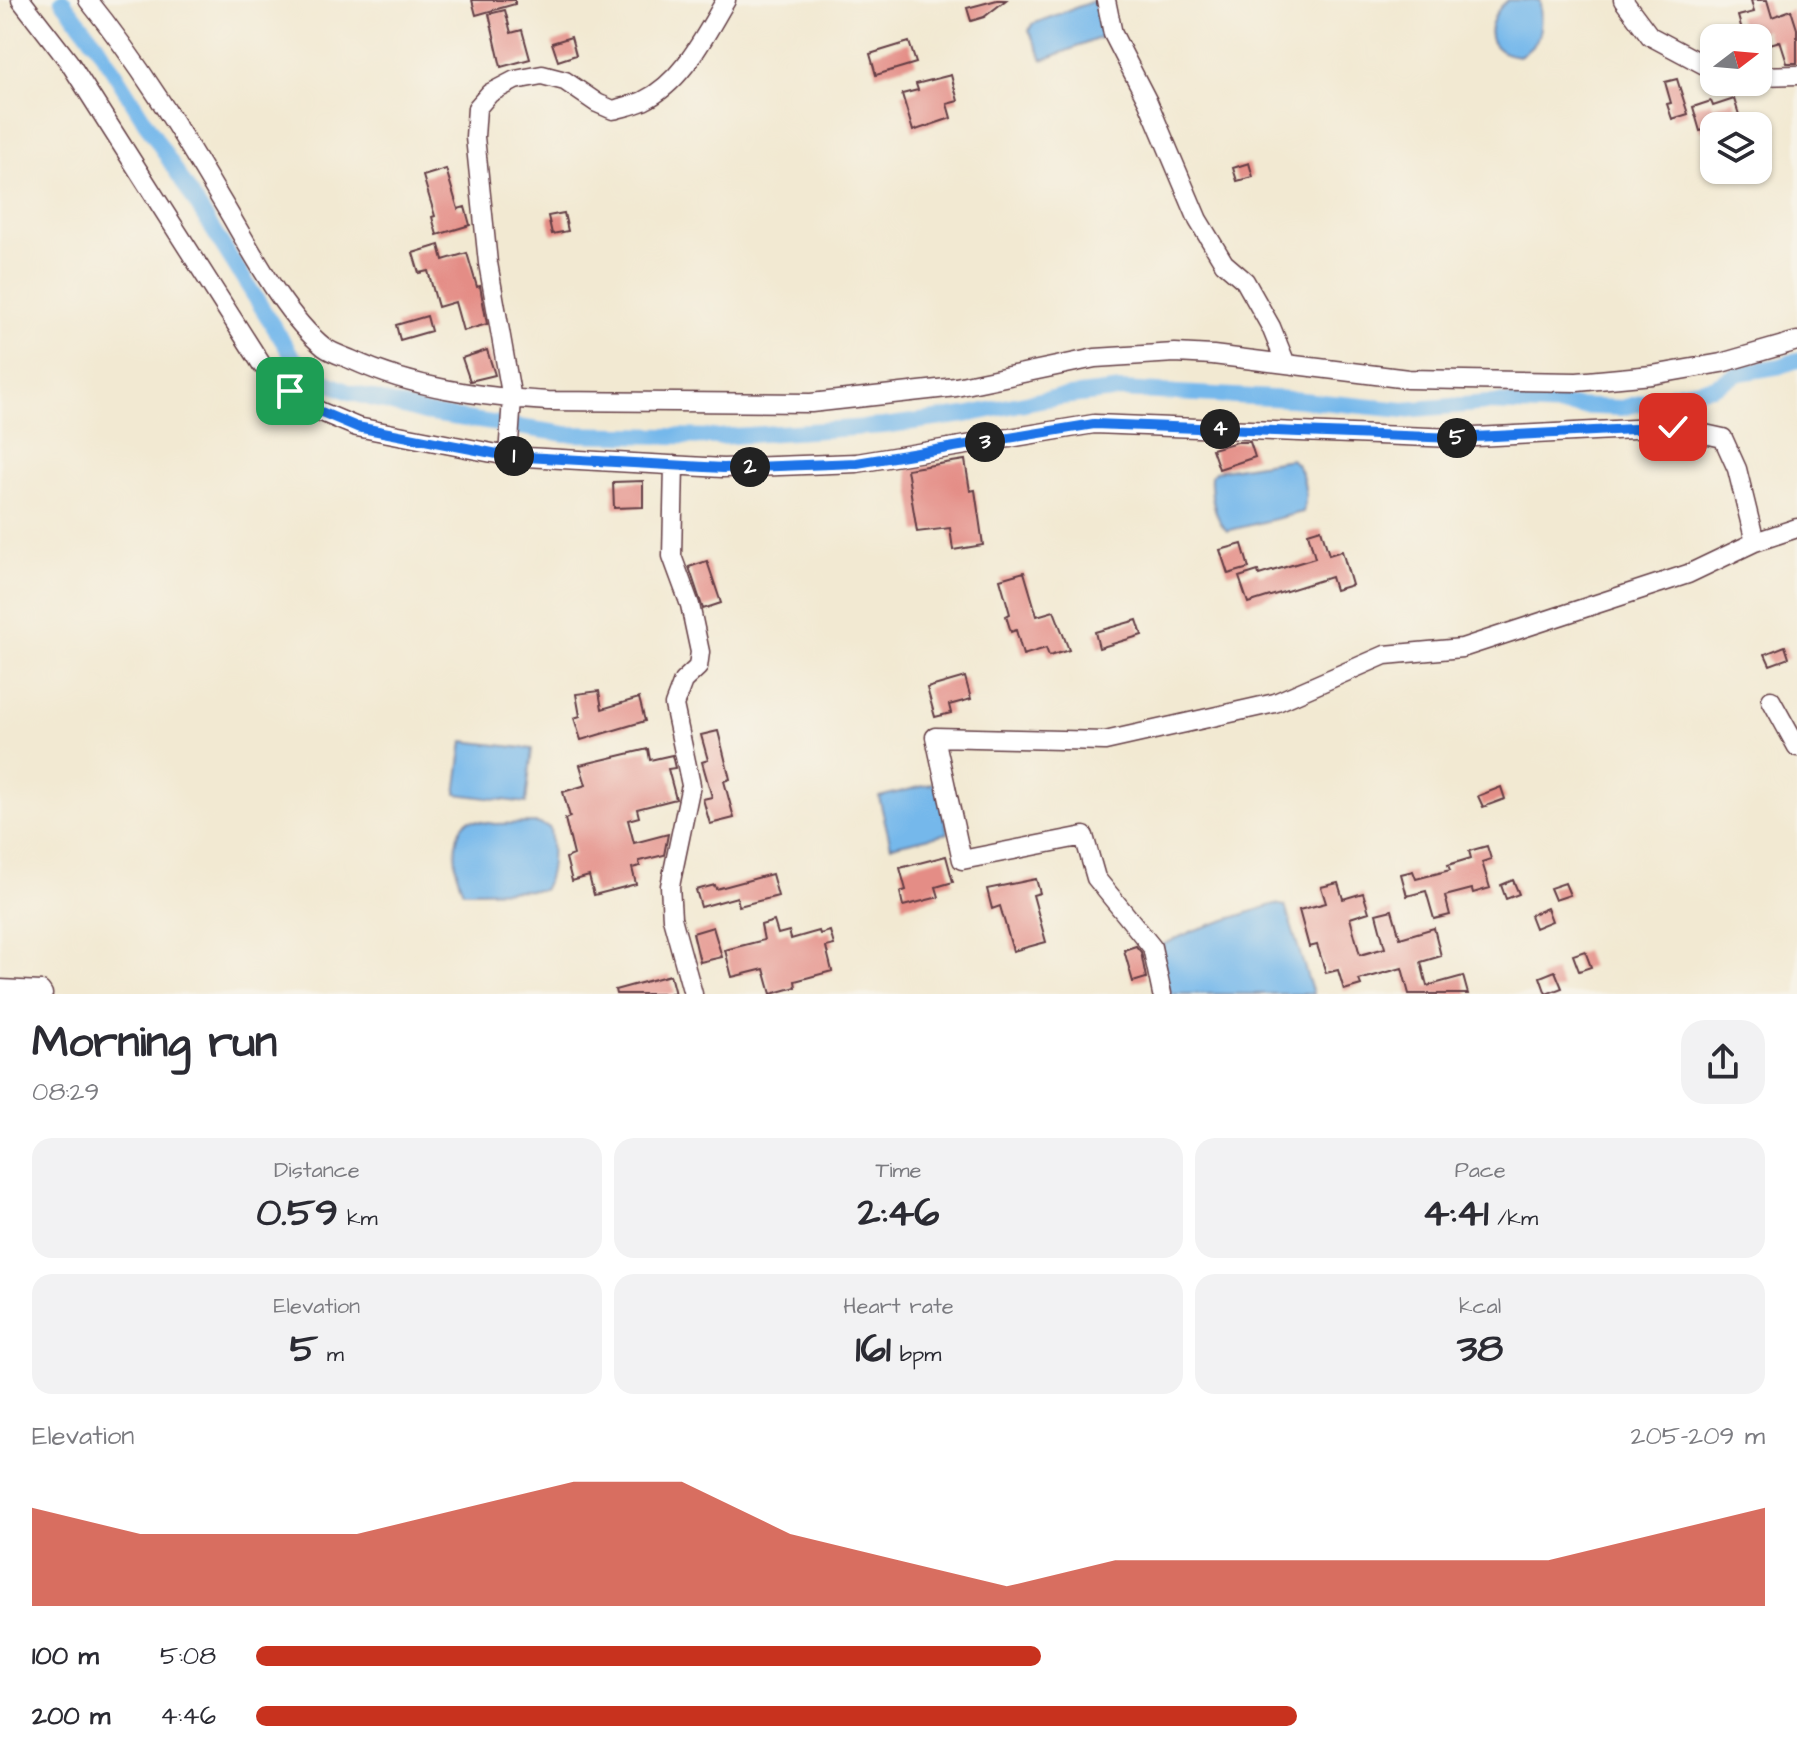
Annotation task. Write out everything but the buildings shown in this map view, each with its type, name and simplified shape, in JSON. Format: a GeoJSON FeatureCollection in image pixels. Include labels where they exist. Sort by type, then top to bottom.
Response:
{"type":"FeatureCollection","features":[{"type":"Feature","properties":{"kind":"street"},"geometry":{"type":"LineString","coordinates":[[21,0],[69,62],[262,365],[290,391],[319,411],[357,427],[508,456],[723,468],[857,463],[1094,424],[1455,438],[1673,427],[1723,438],[1737,469],[1755,542]]}},
{"type":"Feature","properties":{"kind":"street"},"geometry":{"type":"LineString","coordinates":[[88,0],[112,30],[186,140],[288,308],[325,348],[392,376],[433,387],[512,399],[667,404],[811,403],[956,387],[1095,358],[1175,353],[1408,379],[1577,382],[1652,375],[1721,363],[1797,341]]}},
{"type":"Feature","properties":{"kind":"street"},"geometry":{"type":"LineString","coordinates":[[508,456],[512,399],[488,263],[475,137],[477,108],[490,93],[515,80],[542,75],[565,81],[613,110],[645,100],[683,66],[726,0]]}},
{"type":"Feature","properties":{"kind":"street"},"geometry":{"type":"LineString","coordinates":[[1106,0],[1113,34],[1148,102],[1198,220],[1224,263],[1245,281],[1271,327],[1286,364]]}},
{"type":"Feature","properties":{"kind":"street"},"geometry":{"type":"LineString","coordinates":[[1623,0],[1650,36],[1700,63]]}},
{"type":"Feature","properties":{"kind":"street"},"geometry":{"type":"LineString","coordinates":[[1772,76],[1797,75]]}},
{"type":"Feature","properties":{"kind":"street"},"geometry":{"type":"LineString","coordinates":[[674,465],[672,556],[690,605],[700,652],[698,667],[683,681],[674,705],[691,785],[670,886],[672,918],[693,994]]}},
{"type":"Feature","properties":{"kind":"street"},"geometry":{"type":"LineString","coordinates":[[1162,994],[1152,947],[1096,878],[1084,836],[962,860],[935,737],[1105,741],[1275,703],[1385,655],[1462,648],[1688,574],[1755,542],[1797,528]]}},
{"type":"Feature","properties":{"kind":"street"},"geometry":{"type":"LineString","coordinates":[[1771,700],[1797,747]]}},
{"type":"Feature","properties":{"kind":"street"},"geometry":{"type":"LineString","coordinates":[[0,989],[41,991],[43,994]]}},
{"type":"Feature","properties":{"kind":"water"},"geometry":{"type":"Polygon","coordinates":[[[1096,0],[1104,19],[1105,36],[1043,60],[1029,31],[1032,24],[1096,0]]]}},
{"type":"Feature","properties":{"kind":"water"},"geometry":{"type":"Polygon","coordinates":[[[1508,0],[1540,0],[1537,39],[1519,56],[1502,51],[1491,38],[1494,17],[1508,0]]]}},
{"type":"Feature","properties":{"kind":"water"},"geometry":{"type":"Polygon","coordinates":[[[1291,459],[1304,483],[1303,512],[1227,531],[1214,505],[1211,476],[1217,471],[1291,459]]]}},
{"type":"Feature","properties":{"kind":"water"},"geometry":{"type":"Polygon","coordinates":[[[463,741],[532,749],[526,803],[456,794],[463,741]]]}},
{"type":"Feature","properties":{"kind":"water"},"geometry":{"type":"Polygon","coordinates":[[[936,783],[948,833],[891,846],[879,797],[936,783]]]}},
{"type":"Feature","properties":{"kind":"water"},"geometry":{"type":"Polygon","coordinates":[[[469,820],[495,824],[537,823],[550,828],[550,868],[543,890],[463,891],[457,874],[456,843],[469,820]]]}},
{"type":"Feature","properties":{"kind":"water"},"geometry":{"type":"Polygon","coordinates":[[[1275,904],[1285,906],[1313,994],[1169,994],[1161,955],[1162,945],[1195,930],[1275,904]]]}},
{"type":"Feature","properties":{"kind":"waterway"},"geometry":{"type":"LineString","coordinates":[[62,0],[97,45],[292,356],[314,377],[349,392],[425,413],[566,434],[719,437],[883,426],[965,415],[1045,399],[1121,390],[1291,399],[1404,410],[1488,403],[1622,408],[1713,387],[1740,373],[1797,360]]}},
{"type":"Feature","properties":{"kind":"route"},"geometry":{"type":"LineString","coordinates":[[290,391],[319,411],[357,427],[508,456],[723,468],[857,463],[1094,424],[1455,438],[1673,427]]}}]}
